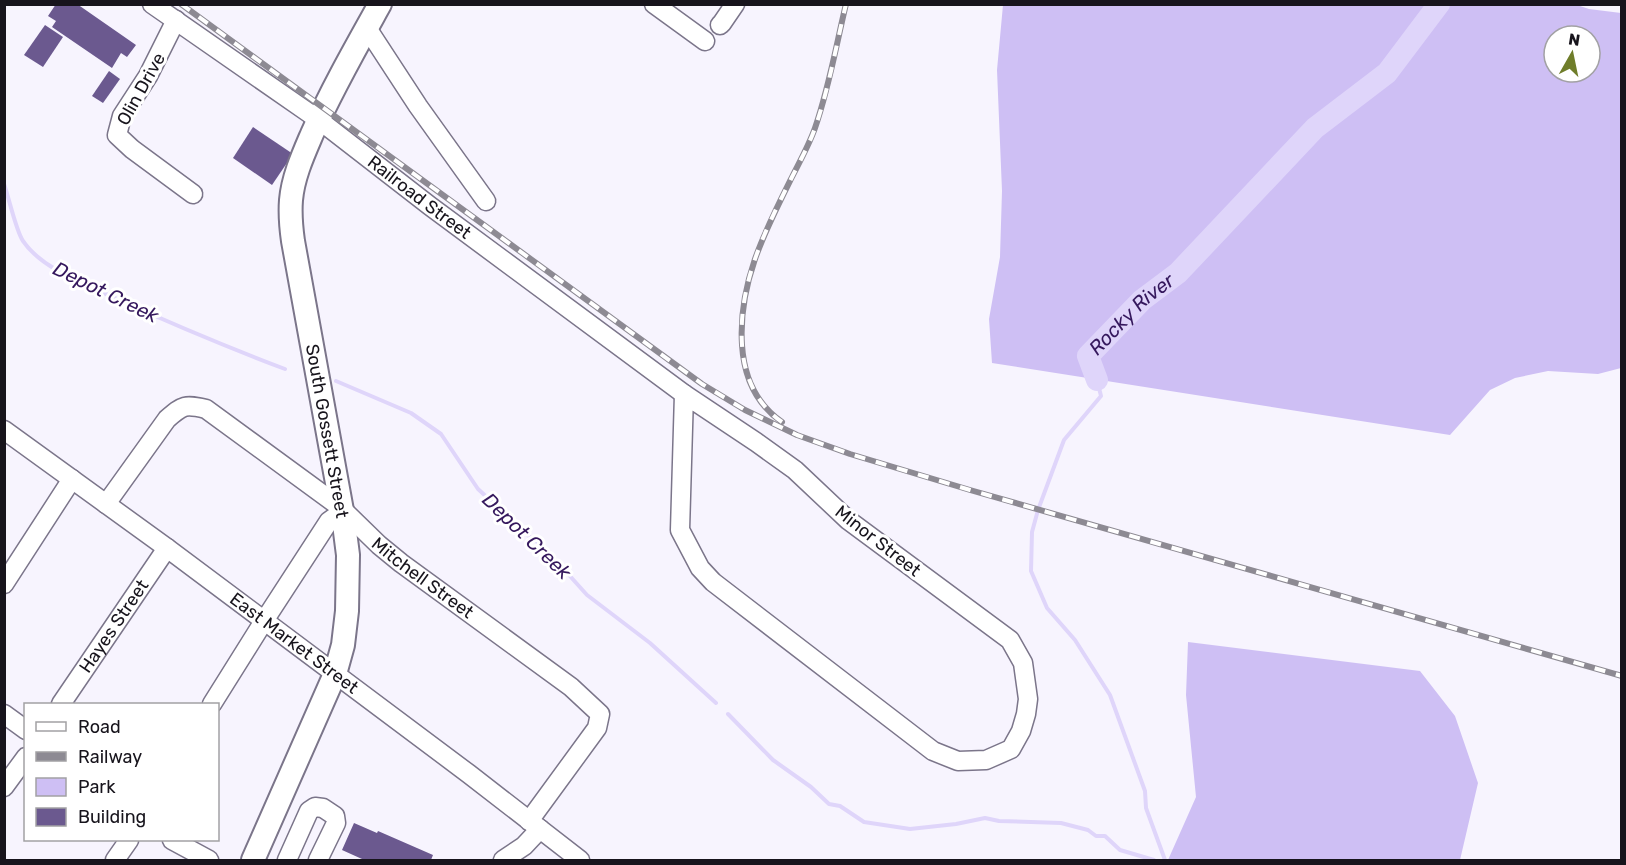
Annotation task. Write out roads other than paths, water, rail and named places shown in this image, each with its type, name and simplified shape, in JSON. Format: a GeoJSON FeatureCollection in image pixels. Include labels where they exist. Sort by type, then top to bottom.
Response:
{"type":"FeatureCollection","features":[{"type":"Feature","properties":{"kind":"main road","name":"South Gossett Street"},"geometry":{"type":"LineString","coordinates":[[253,861],[335,674],[343,645],[347,611],[348,555],[342,510],[304,306],[291,221],[291,199],[303,156],[319,120],[344,69],[381,4]]}},
{"type":"Feature","properties":{"kind":"street","name":"Railroad Street"},"geometry":{"type":"LineString","coordinates":[[152,4],[319,120],[430,206],[684,394]]}},
{"type":"Feature","properties":{"kind":"street"},"geometry":{"type":"LineString","coordinates":[[654,4],[705,41]]}},
{"type":"Feature","properties":{"kind":"street"},"geometry":{"type":"LineString","coordinates":[[720,25],[735,4]]}},
{"type":"Feature","properties":{"kind":"street","name":"Olin Drive"},"geometry":{"type":"LineString","coordinates":[[176,20],[148,76],[122,116],[117,135],[132,149],[193,194]]}},
{"type":"Feature","properties":{"kind":"street"},"geometry":{"type":"LineString","coordinates":[[367,28],[418,106],[486,201]]}},
{"type":"Feature","properties":{"kind":"street","name":"Minor Street"},"geometry":{"type":"LineString","coordinates":[[684,394],[795,470],[848,520],[1010,640],[1023,663],[1028,699],[1021,731],[1011,749],[986,760],[958,760],[933,751],[713,582],[700,568],[680,530],[684,394]]}},
{"type":"Feature","properties":{"kind":"street","name":"Mitchell Street"},"geometry":{"type":"LineString","coordinates":[[106,504],[167,419],[189,405],[206,409],[340,507],[378,545],[571,687],[600,714],[597,728],[534,825]]}},
{"type":"Feature","properties":{"kind":"street","name":"East Market Street"},"geometry":{"type":"LineString","coordinates":[[4,430],[335,674],[534,825],[575,859]]}},
{"type":"Feature","properties":{"kind":"street"},"geometry":{"type":"LineString","coordinates":[[4,584],[72,479]]}},
{"type":"Feature","properties":{"kind":"street"},"geometry":{"type":"LineString","coordinates":[[213,703],[329,521],[342,510]]}},
{"type":"Feature","properties":{"kind":"street","name":"Hayes Street"},"geometry":{"type":"LineString","coordinates":[[62,703],[167,548]]}},
{"type":"Feature","properties":{"kind":"street"},"geometry":{"type":"LineString","coordinates":[[4,714],[24,729]]}},
{"type":"Feature","properties":{"kind":"street"},"geometry":{"type":"LineString","coordinates":[[4,787],[24,760]]}},
{"type":"Feature","properties":{"kind":"street"},"geometry":{"type":"LineString","coordinates":[[282,796],[309,811]]}},
{"type":"Feature","properties":{"kind":"street"},"geometry":{"type":"LineString","coordinates":[[286,861],[309,811],[315,807],[322,808],[335,816],[336,823],[318,861]]}},
{"type":"Feature","properties":{"kind":"street"},"geometry":{"type":"LineString","coordinates":[[503,861],[524,846],[534,825]]}},
{"type":"Feature","properties":{"kind":"street"},"geometry":{"type":"LineString","coordinates":[[115,861],[128,841]]}},
{"type":"Feature","properties":{"kind":"street"},"geometry":{"type":"LineString","coordinates":[[174,841],[209,861]]}},
{"type":"Feature","properties":{"kind":"waterway","name":"Rocky River"},"geometry":{"type":"LineString","coordinates":[[1097,380],[1088,356],[1142,300],[1178,273],[1315,128],[1387,73],[1439,4]]}},
{"type":"Feature","properties":{"kind":"waterway","name":"Depot Creek"},"geometry":{"type":"LineString","coordinates":[[4,184],[20,236],[31,251],[53,268],[157,317],[285,369]]}},
{"type":"Feature","properties":{"kind":"waterway","name":"Rocky River"},"geometry":{"type":"LineString","coordinates":[[1097,380],[1101,396],[1064,440],[1038,510],[1032,532],[1031,571],[1047,608],[1075,640],[1110,695],[1145,791],[1146,808],[1165,860]]}},
{"type":"Feature","properties":{"kind":"waterway","name":"Depot Creek"},"geometry":{"type":"LineString","coordinates":[[336,381],[411,413],[441,434],[478,489],[530,537],[542,545],[587,595],[650,643],[716,703]]}},
{"type":"Feature","properties":{"kind":"waterway","name":"Depot Creek"},"geometry":{"type":"LineString","coordinates":[[728,714],[773,760],[811,787],[829,804],[840,806],[864,822],[910,829],[985,818],[999,821],[1061,823],[1088,830],[1096,836],[1105,836],[1120,850],[1154,860]]}},
{"type":"Feature","properties":{"kind":"railway"},"geometry":{"type":"LineString","coordinates":[[181,4],[702,384],[745,410],[797,435],[850,454],[970,490],[1622,676]]}},
{"type":"Feature","properties":{"kind":"railway"},"geometry":{"type":"LineString","coordinates":[[782,422],[758,398],[745,368],[742,345],[744,300],[763,238],[815,128],[846,4]]}}]}
